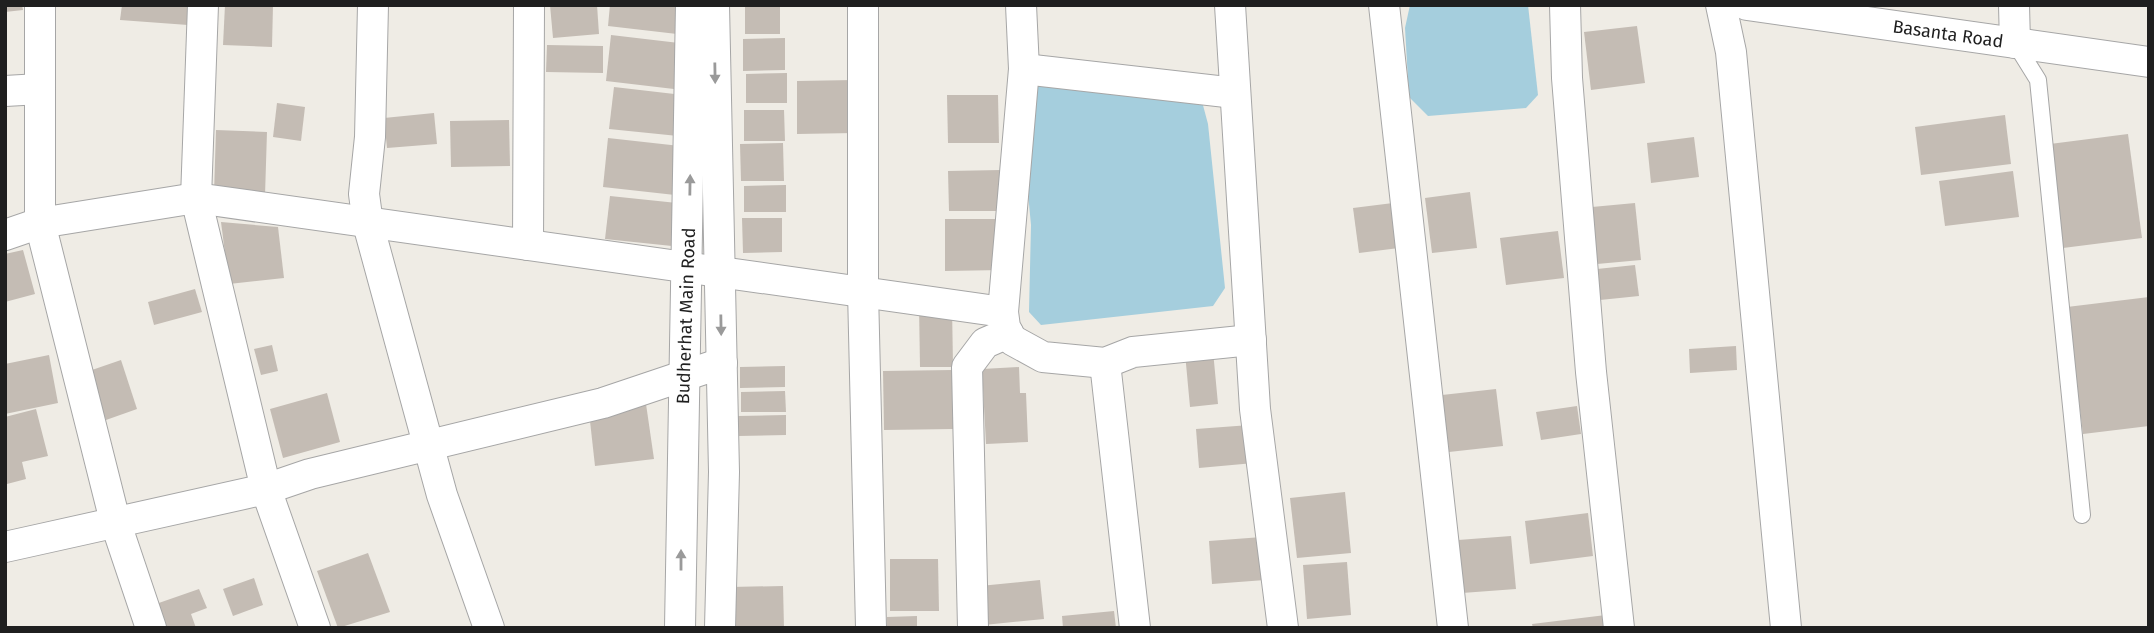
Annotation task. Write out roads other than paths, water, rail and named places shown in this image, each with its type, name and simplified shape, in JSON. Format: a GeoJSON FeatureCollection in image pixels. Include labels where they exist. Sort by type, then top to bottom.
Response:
{"type":"FeatureCollection","features":[{"type":"Feature","properties":{"kind":"street"},"geometry":{"type":"LineString","coordinates":[[40,5],[40,223],[115,521],[151,628]]}},
{"type":"Feature","properties":{"kind":"street"},"geometry":{"type":"LineString","coordinates":[[203,5],[196,198],[266,489],[315,628]]}},
{"type":"Feature","properties":{"kind":"street"},"geometry":{"type":"LineString","coordinates":[[373,5],[370,137],[364,194],[368,224],[442,495],[489,628]]}},
{"type":"Feature","properties":{"kind":"street"},"geometry":{"type":"LineString","coordinates":[[528,245],[529,5]]}},
{"type":"Feature","properties":{"kind":"street","name":"Budherhat Main Road"},"geometry":{"type":"LineString","coordinates":[[680,628],[682,374],[689,268],[691,5]]}},
{"type":"Feature","properties":{"kind":"street","name":"Budherhat Main Road"},"geometry":{"type":"LineString","coordinates":[[714,5],[724,472],[720,628]]}},
{"type":"Feature","properties":{"kind":"street"},"geometry":{"type":"LineString","coordinates":[[863,5],[863,292],[871,628]]}},
{"type":"Feature","properties":{"kind":"street"},"geometry":{"type":"LineString","coordinates":[[1021,5],[1024,69],[1006,322],[1012,340],[1043,357],[1105,363],[1133,352],[1251,340]]}},
{"type":"Feature","properties":{"kind":"street"},"geometry":{"type":"LineString","coordinates":[[1230,5],[1255,409],[1283,628]]}},
{"type":"Feature","properties":{"kind":"street"},"geometry":{"type":"LineString","coordinates":[[1384,5],[1453,628]]}},
{"type":"Feature","properties":{"kind":"street"},"geometry":{"type":"LineString","coordinates":[[1565,5],[1568,90],[1591,372],[1619,628]]}},
{"type":"Feature","properties":{"kind":"street"},"geometry":{"type":"LineString","coordinates":[[1721,5],[1731,52],[1786,628]]}},
{"type":"Feature","properties":{"kind":"street","name":"Basanta Road"},"geometry":{"type":"LineString","coordinates":[[1747,5],[2149,62]]}},
{"type":"Feature","properties":{"kind":"street"},"geometry":{"type":"LineString","coordinates":[[2014,5],[2015,43]]}},
{"type":"Feature","properties":{"kind":"street"},"geometry":{"type":"LineString","coordinates":[[1024,69],[1236,93]]}},
{"type":"Feature","properties":{"kind":"street"},"geometry":{"type":"LineString","coordinates":[[5,91],[40,89]]}},
{"type":"Feature","properties":{"kind":"street"},"geometry":{"type":"LineString","coordinates":[[5,235],[40,223],[196,198],[863,292],[1006,322]]}},
{"type":"Feature","properties":{"kind":"street"},"geometry":{"type":"LineString","coordinates":[[973,628],[967,367],[985,343],[1006,322]]}},
{"type":"Feature","properties":{"kind":"street"},"geometry":{"type":"LineString","coordinates":[[5,547],[266,489],[310,474],[603,403],[682,374],[722,363]]}},
{"type":"Feature","properties":{"kind":"street"},"geometry":{"type":"LineString","coordinates":[[1105,363],[1135,628]]}},
{"type":"Feature","properties":{"kind":"lane"},"geometry":{"type":"LineString","coordinates":[[2015,43],[2038,80],[2082,515]]}},
{"type":"Feature","properties":{"kind":"water"},"geometry":{"type":"Polygon","coordinates":[[[1410,5],[1528,5],[1538,95],[1526,108],[1428,116],[1409,97],[1405,28],[1410,5]]]}},
{"type":"Feature","properties":{"kind":"water"},"geometry":{"type":"Polygon","coordinates":[[[1038,77],[1200,94],[1208,124],[1225,288],[1213,306],[1041,325],[1029,312],[1031,225],[1020,109],[1038,77]]]}}]}
